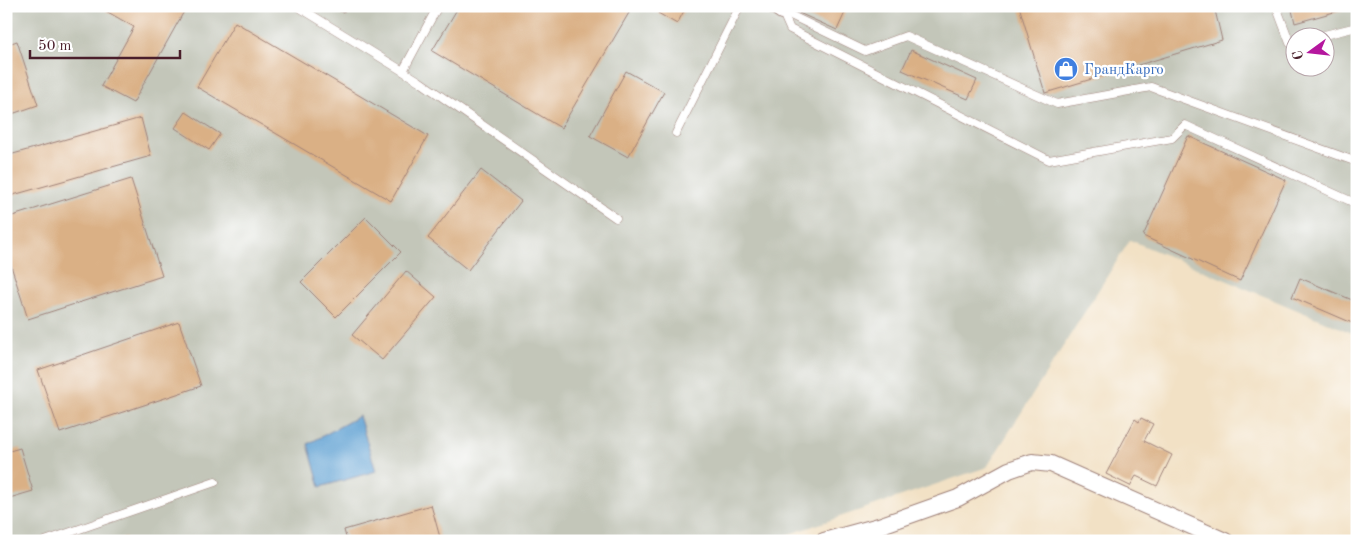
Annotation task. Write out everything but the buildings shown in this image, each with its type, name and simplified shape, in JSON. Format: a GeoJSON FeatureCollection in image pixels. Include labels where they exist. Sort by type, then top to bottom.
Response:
{"type":"FeatureCollection","features":[{"type":"Feature","properties":{"kind":"street"},"geometry":{"type":"LineString","coordinates":[[824,541],[878,526],[958,498],[1008,470],[1032,462],[1051,464],[1225,541]]}},
{"type":"Feature","properties":{"kind":"lane"},"geometry":{"type":"LineString","coordinates":[[297,6],[419,80],[616,218]]}},
{"type":"Feature","properties":{"kind":"lane"},"geometry":{"type":"LineString","coordinates":[[403,71],[438,6]]}},
{"type":"Feature","properties":{"kind":"lane"},"geometry":{"type":"LineString","coordinates":[[676,134],[740,6]]}},
{"type":"Feature","properties":{"kind":"lane"},"geometry":{"type":"LineString","coordinates":[[1276,6],[1286,32]]}},
{"type":"Feature","properties":{"kind":"lane"},"geometry":{"type":"LineString","coordinates":[[778,8],[865,50],[906,36],[1057,104],[1151,87],[1357,162]]}},
{"type":"Feature","properties":{"kind":"lane"},"geometry":{"type":"LineString","coordinates":[[778,8],[790,29],[1049,160],[1172,138],[1185,125],[1357,204]]}},
{"type":"Feature","properties":{"kind":"lane"},"geometry":{"type":"LineString","coordinates":[[1336,32],[1357,27]]}},
{"type":"Feature","properties":{"kind":"lane"},"geometry":{"type":"LineString","coordinates":[[44,541],[215,482]]}},
{"type":"Feature","properties":{"kind":"shaded area"},"geometry":{"type":"Polygon","coordinates":[[[6,6],[1357,6],[1357,335],[1130,240],[987,467],[769,541],[6,541],[6,6]]]}},
{"type":"Feature","properties":{"kind":"water"},"geometry":{"type":"Polygon","coordinates":[[[359,416],[376,471],[320,487],[308,444],[359,416]]]}},
{"type":"Feature","properties":{"kind":"place","name":"ГрандКарго"},"geometry":{"type":"Point","coordinates":[1066,69]}}]}
